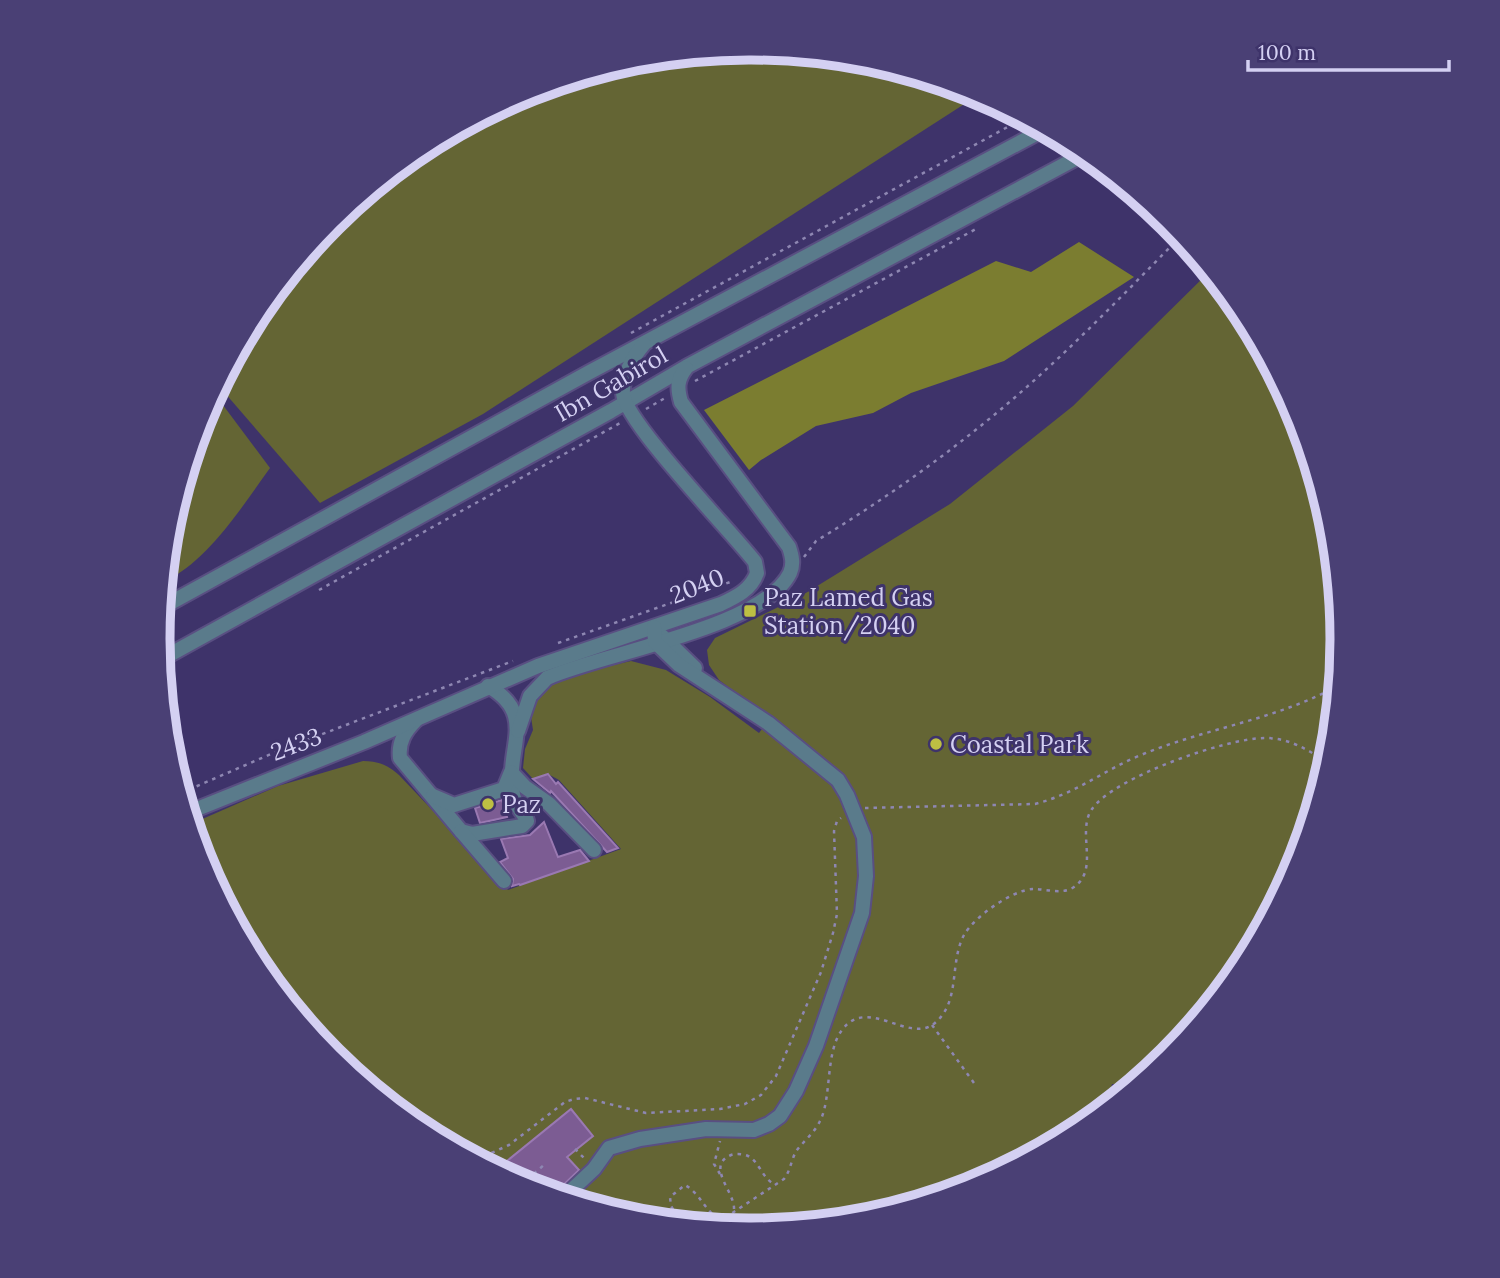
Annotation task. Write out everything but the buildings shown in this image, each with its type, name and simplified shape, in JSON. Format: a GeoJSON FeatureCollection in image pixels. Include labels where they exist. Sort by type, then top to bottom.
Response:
{"type":"FeatureCollection","features":[{"type":"Feature","properties":{"kind":"street","name":"Ibn Gabirol"},"geometry":{"type":"LineString","coordinates":[[172,602],[645,343],[1035,134]]}},
{"type":"Feature","properties":{"kind":"street","name":"Ibn Gabirol"},"geometry":{"type":"LineString","coordinates":[[171,654],[686,367],[1075,159]]}},
{"type":"Feature","properties":{"kind":"street"},"geometry":{"type":"LineString","coordinates":[[625,403],[623,392],[628,370],[645,343]]}},
{"type":"Feature","properties":{"kind":"street"},"geometry":{"type":"LineString","coordinates":[[677,390],[678,381],[686,367]]}},
{"type":"Feature","properties":{"kind":"street","name":"2040"},"geometry":{"type":"LineString","coordinates":[[518,731],[530,696],[547,678],[704,628],[741,613],[764,600],[789,575],[793,563],[792,555],[783,537],[689,414],[677,390]]}},
{"type":"Feature","properties":{"kind":"street","name":"2040"},"geometry":{"type":"LineString","coordinates":[[421,716],[608,640],[654,627],[735,597],[755,580],[755,562],[632,417],[625,403]]}},
{"type":"Feature","properties":{"kind":"street"},"geometry":{"type":"LineString","coordinates":[[571,1190],[594,1169],[609,1148],[640,1139],[706,1129],[754,1130],[780,1116],[796,1091],[816,1046],[862,913],[866,876],[864,837],[838,779],[768,723],[678,665],[654,627]]}},
{"type":"Feature","properties":{"kind":"street"},"geometry":{"type":"LineString","coordinates":[[699,672],[692,660],[692,646],[697,633],[704,628]]}},
{"type":"Feature","properties":{"kind":"street"},"geometry":{"type":"LineString","coordinates":[[661,641],[712,686]]}},
{"type":"Feature","properties":{"kind":"street"},"geometry":{"type":"LineString","coordinates":[[461,831],[472,834],[526,824],[526,818],[516,804],[512,792],[511,772],[518,731],[516,716],[508,702],[488,687]]}},
{"type":"Feature","properties":{"kind":"street"},"geometry":{"type":"LineString","coordinates":[[421,716],[407,730],[400,744],[399,751],[404,765],[503,881]]}},
{"type":"Feature","properties":{"kind":"street","name":"2433"},"geometry":{"type":"LineString","coordinates":[[196,809],[365,742],[421,716]]}},
{"type":"Feature","properties":{"kind":"street"},"geometry":{"type":"LineString","coordinates":[[428,794],[454,805],[503,789],[511,772]]}},
{"type":"Feature","properties":{"kind":"street"},"geometry":{"type":"LineString","coordinates":[[511,772],[526,788],[549,804],[594,850]]}},
{"type":"Feature","properties":{"kind":"path"},"geometry":{"type":"LineString","coordinates":[[1060,150],[1068,163]]}},
{"type":"Feature","properties":{"kind":"path"},"geometry":{"type":"LineString","coordinates":[[632,417],[979,227]]}},
{"type":"Feature","properties":{"kind":"path"},"geometry":{"type":"LineString","coordinates":[[803,558],[816,541],[915,475],[1009,403],[1078,340],[1174,244]]}},
{"type":"Feature","properties":{"kind":"path"},"geometry":{"type":"LineString","coordinates":[[551,646],[743,577],[747,566],[755,562]]}},
{"type":"Feature","properties":{"kind":"path"},"geometry":{"type":"LineString","coordinates":[[190,789],[278,751],[512,661]]}},
{"type":"Feature","properties":{"kind":"path"},"geometry":{"type":"LineString","coordinates":[[486,1155],[509,1145],[574,1098],[584,1098],[646,1114],[720,1109],[745,1104],[761,1096],[776,1076],[821,972],[837,914],[834,831],[837,821],[853,808],[1035,804],[1055,799],[1140,755],[1208,731],[1271,715],[1327,691]]}},
{"type":"Feature","properties":{"kind":"path"},"geometry":{"type":"LineString","coordinates":[[725,1217],[784,1179],[789,1172],[795,1153],[820,1121],[835,1039],[844,1027],[858,1018],[873,1016],[920,1029],[932,1025],[944,1014],[951,998],[955,960],[964,934],[979,917],[1011,896],[1030,889],[1072,889],[1084,878],[1087,824],[1090,811],[1100,800],[1121,784],[1184,758],[1223,746],[1265,738],[1299,744],[1317,756]]}},
{"type":"Feature","properties":{"kind":"path"},"geometry":{"type":"LineString","coordinates":[[932,1025],[974,1083]]}},
{"type":"Feature","properties":{"kind":"path"},"geometry":{"type":"LineString","coordinates":[[724,1130],[714,1164],[734,1201],[734,1211]]}},
{"type":"Feature","properties":{"kind":"path"},"geometry":{"type":"LineString","coordinates":[[720,1174],[722,1163],[729,1156],[739,1154],[750,1157],[767,1180],[774,1184]]}},
{"type":"Feature","properties":{"kind":"path"},"geometry":{"type":"LineString","coordinates":[[532,1176],[545,1164]]}},
{"type":"Feature","properties":{"kind":"path"},"geometry":{"type":"LineString","coordinates":[[676,1214],[670,1197],[685,1185],[695,1191],[708,1211],[717,1217]]}},
{"type":"Feature","properties":{"kind":"shaded area"},"geometry":{"type":"Polygon","coordinates":[[[712,61],[826,64],[900,79],[967,102],[483,414],[320,503],[225,394],[268,317],[314,257],[340,229],[397,179],[460,137],[528,104],[600,79],[674,64],[712,61]]]}},
{"type":"Feature","properties":{"kind":"shaded area"},"geometry":{"type":"Polygon","coordinates":[[[1079,242],[1134,277],[1004,361],[911,393],[873,413],[816,426],[749,470],[704,410],[996,261],[1031,272],[1079,242]]]}},
{"type":"Feature","properties":{"kind":"shaded area","name":"Coastal Park"},"geometry":{"type":"Polygon","coordinates":[[[1203,278],[1252,349],[1270,383],[1299,453],[1310,489],[1325,563],[1330,639],[1325,715],[1310,789],[1299,825],[1270,895],[1252,929],[1210,992],[1160,1049],[1121,1084],[1112,1084],[1110,1093],[1103,1099],[1040,1141],[1006,1159],[936,1188],[900,1199],[826,1214],[788,1217],[674,1214],[600,1199],[564,1188],[494,1159],[460,1141],[397,1099],[368,1075],[340,1049],[290,992],[248,929],[230,895],[200,820],[278,786],[368,761],[382,764],[399,775],[508,890],[621,849],[559,780],[548,774],[533,779],[523,768],[525,749],[533,730],[533,707],[543,690],[551,684],[592,670],[631,661],[666,670],[710,697],[759,733],[770,718],[719,680],[709,665],[707,650],[715,638],[801,596],[950,504],[1073,406],[1203,278]]]}},
{"type":"Feature","properties":{"kind":"shaded area"},"geometry":{"type":"Polygon","coordinates":[[[221,403],[270,468],[223,532],[195,561],[174,576],[190,489],[221,403]]]}},
{"type":"Feature","properties":{"kind":"place","name":"Paz Lamed Gas Station/2040"},"geometry":{"type":"Point","coordinates":[750,611]}},
{"type":"Feature","properties":{"kind":"place","name":"Coastal Park"},"geometry":{"type":"Point","coordinates":[936,744]}},
{"type":"Feature","properties":{"kind":"place","name":"Paz"},"geometry":{"type":"Point","coordinates":[488,804]}}]}
